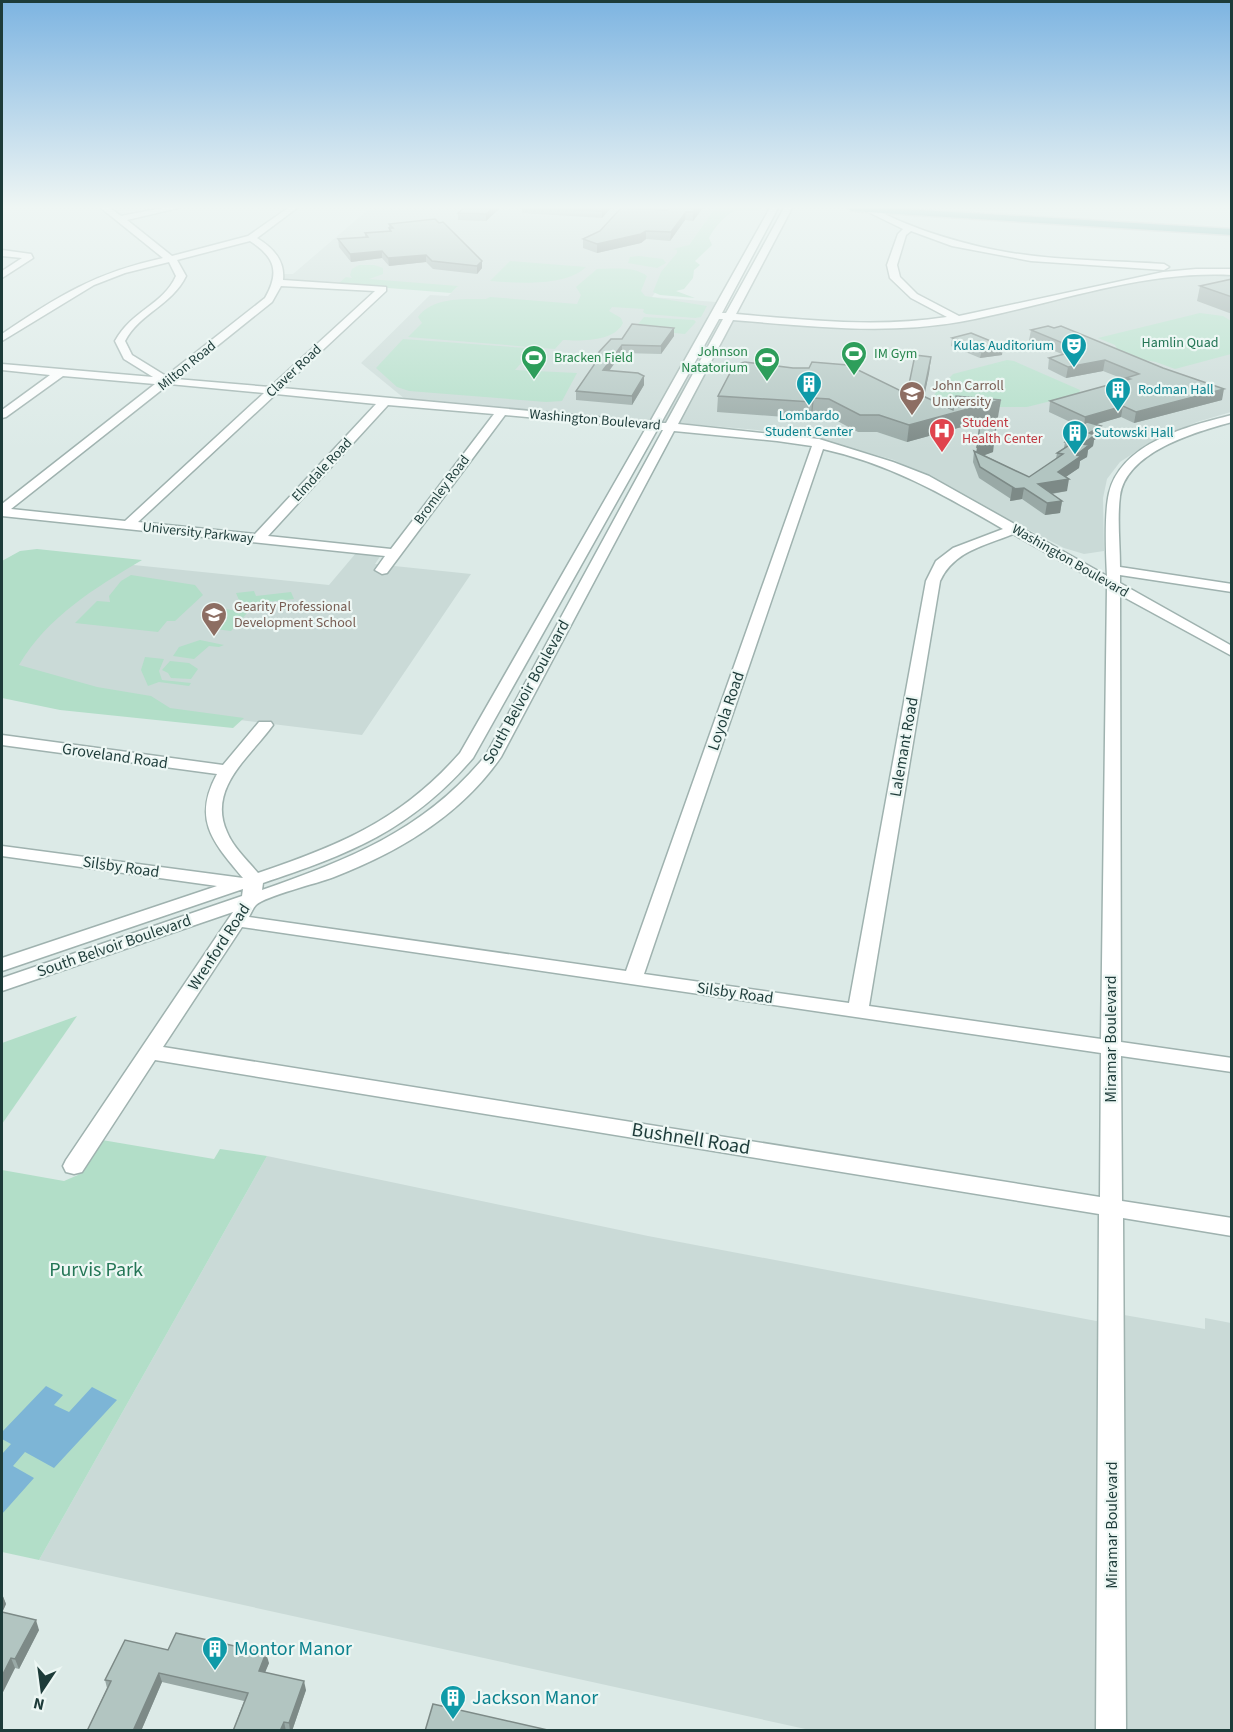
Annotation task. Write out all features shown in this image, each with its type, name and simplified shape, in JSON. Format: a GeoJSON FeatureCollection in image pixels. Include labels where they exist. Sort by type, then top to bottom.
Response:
{"type":"FeatureCollection","features":[{"type":"Feature","properties":{"kind":"street"},"geometry":{"type":"LineString","coordinates":[[2,338],[81,289]]}},
{"type":"Feature","properties":{"kind":"street","name":"Washington Boulevard"},"geometry":{"type":"LineString","coordinates":[[176,289],[169,297],[131,324],[120,341],[128,357],[167,381],[777,436],[819,443],[895,465],[925,479],[1014,529],[1112,578],[1232,652]]}},
{"type":"Feature","properties":{"kind":"street","name":"Milton Road"},"geometry":{"type":"LineString","coordinates":[[2,511],[269,300],[275,289]]}},
{"type":"Feature","properties":{"kind":"street","name":"Claver Road"},"geometry":{"type":"LineString","coordinates":[[128,525],[383,289],[380,289]]}},
{"type":"Feature","properties":{"kind":"street","name":"South Belvoir Boulevard"},"geometry":{"type":"LineString","coordinates":[[2,985],[330,854],[395,821],[439,788],[467,754],[730,289]]}},
{"type":"Feature","properties":{"kind":"street","name":"South Belvoir Boulevard"},"geometry":{"type":"LineString","coordinates":[[2,965],[248,887],[328,873],[373,854],[425,825],[474,783],[493,757],[744,289]]}},
{"type":"Feature","properties":{"kind":"street"},"geometry":{"type":"LineString","coordinates":[[904,289],[958,319]]}},
{"type":"Feature","properties":{"kind":"street"},"geometry":{"type":"LineString","coordinates":[[715,316],[859,326],[928,324],[1094,289]]}},
{"type":"Feature","properties":{"kind":"street"},"geometry":{"type":"LineString","coordinates":[[2,367],[167,381]]}},
{"type":"Feature","properties":{"kind":"street"},"geometry":{"type":"LineString","coordinates":[[2,415],[61,372]]}},
{"type":"Feature","properties":{"kind":"street","name":"Elmdale Road"},"geometry":{"type":"LineString","coordinates":[[258,539],[385,401]]}},
{"type":"Feature","properties":{"kind":"street","name":"Bromley Road"},"geometry":{"type":"LineString","coordinates":[[382,570],[502,411]]}},
{"type":"Feature","properties":{"kind":"street","name":"Miramar Boulevard"},"geometry":{"type":"LineString","coordinates":[[1111,1731],[1112,578],[1114,496],[1121,476],[1146,452],[1172,438],[1232,418]]}},
{"type":"Feature","properties":{"kind":"street","name":"Loyola Road"},"geometry":{"type":"LineString","coordinates":[[633,978],[819,443]]}},
{"type":"Feature","properties":{"kind":"street","name":"University Parkway"},"geometry":{"type":"LineString","coordinates":[[2,511],[394,553]]}},
{"type":"Feature","properties":{"kind":"street","name":"Lalemant Road"},"geometry":{"type":"LineString","coordinates":[[858,1011],[933,581],[941,564],[958,551],[1014,529]]}},
{"type":"Feature","properties":{"kind":"street"},"geometry":{"type":"LineString","coordinates":[[1112,578],[1232,588]]}},
{"type":"Feature","properties":{"kind":"street"},"geometry":{"type":"LineString","coordinates":[[545,618],[566,620]]}},
{"type":"Feature","properties":{"kind":"street"},"geometry":{"type":"LineString","coordinates":[[248,887],[222,839],[212,817],[211,808],[216,790],[265,725]]}},
{"type":"Feature","properties":{"kind":"street","name":"Groveland Road"},"geometry":{"type":"LineString","coordinates":[[2,741],[229,771]]}},
{"type":"Feature","properties":{"kind":"street","name":"Silsby Road"},"geometry":{"type":"LineString","coordinates":[[2,851],[248,887]]}},
{"type":"Feature","properties":{"kind":"street","name":"Wrenford Road"},"geometry":{"type":"LineString","coordinates":[[74,1166],[238,921],[248,887]]}},
{"type":"Feature","properties":{"kind":"street","name":"Silsby Road"},"geometry":{"type":"LineString","coordinates":[[238,921],[1232,1065]]}},
{"type":"Feature","properties":{"kind":"street","name":"Bushnell Road"},"geometry":{"type":"LineString","coordinates":[[150,1052],[1232,1227]]}},
{"type":"Feature","properties":{"kind":"shaded area","name":"John Carroll University"},"geometry":{"type":"Polygon","coordinates":[[[455,289],[658,289],[652,297],[716,302],[707,317],[866,328],[1003,313],[1106,289],[1231,289],[1231,412],[1197,422],[1154,440],[1120,462],[1107,479],[1103,498],[1104,551],[1084,554],[1064,548],[894,460],[822,440],[757,430],[405,399],[361,363],[430,295],[448,296],[455,289]]]}},
{"type":"Feature","properties":{"kind":"shaded area","name":"Gearity Professional Development School"},"geometry":{"type":"Polygon","coordinates":[[[356,553],[381,555],[375,564],[471,574],[362,735],[2,691],[26,554],[329,585],[356,553]]]}},
{"type":"Feature","properties":{"kind":"shaded area"},"geometry":{"type":"Polygon","coordinates":[[[267,1156],[648,1236],[1112,1324],[1111,1730],[810,1730],[39,1560],[267,1156]]]}},
{"type":"Feature","properties":{"kind":"shaded area"},"geometry":{"type":"Polygon","coordinates":[[[1124,1315],[1205,1329],[1205,1318],[1231,1323],[1231,1730],[1127,1730],[1124,1315]]]}},
{"type":"Feature","properties":{"kind":"green space"},"geometry":{"type":"Polygon","coordinates":[[[399,289],[455,289],[451,293],[399,289]]]}},
{"type":"Feature","properties":{"kind":"green space"},"geometry":{"type":"Polygon","coordinates":[[[577,289],[642,289],[645,296],[707,306],[701,317],[695,318],[646,314],[643,312],[644,309],[612,307],[609,311],[621,318],[623,323],[619,329],[596,339],[563,340],[555,349],[408,337],[422,323],[418,317],[424,310],[449,300],[490,297],[577,304],[581,295],[577,289]]]}},
{"type":"Feature","properties":{"kind":"green space"},"geometry":{"type":"Polygon","coordinates":[[[654,289],[684,289],[676,291],[695,298],[660,295],[653,292],[654,289]]]}},
{"type":"Feature","properties":{"kind":"green space","name":"Hamlin Quad"},"geometry":{"type":"Polygon","coordinates":[[[1200,313],[1223,316],[1231,321],[1231,354],[1175,369],[1144,360],[1098,338],[1200,313]]]}},
{"type":"Feature","properties":{"kind":"green space"},"geometry":{"type":"Polygon","coordinates":[[[644,317],[696,322],[685,334],[634,329],[644,317]]]}},
{"type":"Feature","properties":{"kind":"green space"},"geometry":{"type":"Polygon","coordinates":[[[403,339],[526,348],[532,351],[515,370],[577,373],[562,401],[546,402],[409,391],[397,387],[376,368],[403,339]]]}},
{"type":"Feature","properties":{"kind":"green space"},"geometry":{"type":"Polygon","coordinates":[[[1007,360],[1080,390],[1079,394],[1027,407],[954,407],[933,396],[953,374],[1007,360]]]}},
{"type":"Feature","properties":{"kind":"green space"},"geometry":{"type":"Polygon","coordinates":[[[37,549],[142,560],[107,581],[58,618],[44,632],[19,665],[97,687],[151,696],[170,708],[244,718],[233,728],[60,710],[2,698],[2,561],[20,551],[37,549]]]}},
{"type":"Feature","properties":{"kind":"green space"},"geometry":{"type":"Polygon","coordinates":[[[131,575],[195,585],[203,595],[175,621],[167,621],[158,632],[75,623],[97,601],[110,602],[109,596],[121,581],[131,575]]]}},
{"type":"Feature","properties":{"kind":"green space"},"geometry":{"type":"Polygon","coordinates":[[[254,591],[256,596],[291,592],[294,599],[241,605],[236,593],[254,591]]]}},
{"type":"Feature","properties":{"kind":"green space"},"geometry":{"type":"Polygon","coordinates":[[[224,609],[248,612],[231,631],[207,628],[224,609]]]}},
{"type":"Feature","properties":{"kind":"green space"},"geometry":{"type":"Polygon","coordinates":[[[200,640],[224,645],[209,646],[194,659],[173,656],[179,647],[200,640]]]}},
{"type":"Feature","properties":{"kind":"green space"},"geometry":{"type":"Polygon","coordinates":[[[145,657],[164,659],[159,671],[162,680],[191,683],[189,686],[159,682],[148,686],[141,670],[145,657]]]}},
{"type":"Feature","properties":{"kind":"green space"},"geometry":{"type":"Polygon","coordinates":[[[170,661],[189,663],[198,669],[191,679],[171,678],[162,670],[170,661]]]}},
{"type":"Feature","properties":{"kind":"green space"},"geometry":{"type":"Polygon","coordinates":[[[77,1016],[2,1124],[2,1043],[77,1016]]]}},
{"type":"Feature","properties":{"kind":"green space","name":"Purvis Park"},"geometry":{"type":"Polygon","coordinates":[[[102,1140],[214,1159],[220,1149],[267,1156],[39,1560],[2,1552],[2,1170],[64,1181],[78,1175],[102,1140]]]}},
{"type":"Feature","properties":{"kind":"water"},"geometry":{"type":"Polygon","coordinates":[[[46,1386],[63,1395],[54,1405],[69,1412],[92,1387],[117,1400],[54,1468],[25,1452],[13,1466],[34,1478],[2,1514],[2,1454],[11,1444],[2,1439],[2,1432],[46,1386]]]}},
{"type":"Feature","properties":{"kind":"building"},"geometry":{"type":"Polygon","coordinates":[[[1208,289],[1232,289],[1232,297],[1208,289]]]}},
{"type":"Feature","properties":{"kind":"building"},"geometry":{"type":"Polygon","coordinates":[[[632,324],[674,328],[661,346],[622,345],[603,370],[638,373],[644,376],[632,396],[576,391],[594,365],[599,352],[611,339],[622,339],[632,324]]]}},
{"type":"Feature","properties":{"kind":"building"},"geometry":{"type":"Polygon","coordinates":[[[1048,326],[1054,328],[1061,326],[1163,368],[1224,389],[1136,412],[1123,406],[1085,417],[1050,401],[1130,379],[1126,378],[1139,374],[1105,360],[1068,367],[1049,358],[1080,350],[1031,330],[1048,326]]]}},
{"type":"Feature","properties":{"kind":"building"},"geometry":{"type":"Polygon","coordinates":[[[971,333],[1003,346],[982,350],[952,338],[971,333]]]}},
{"type":"Feature","properties":{"kind":"building"},"geometry":{"type":"Polygon","coordinates":[[[915,355],[931,357],[923,396],[953,410],[956,396],[1001,400],[909,425],[879,415],[860,415],[829,399],[814,398],[812,402],[718,396],[730,373],[736,373],[741,363],[745,362],[793,368],[809,368],[812,362],[848,365],[907,394],[915,355]]]}},
{"type":"Feature","properties":{"kind":"building"},"geometry":{"type":"Polygon","coordinates":[[[997,418],[994,440],[977,447],[980,425],[997,418]]]}},
{"type":"Feature","properties":{"kind":"building"},"geometry":{"type":"Polygon","coordinates":[[[1087,422],[1101,426],[1089,433],[1095,435],[1082,444],[1089,445],[1076,455],[1081,456],[1058,472],[1069,479],[1038,484],[1062,501],[1047,503],[1024,488],[1012,489],[1014,488],[980,467],[974,451],[1029,477],[1063,454],[1057,453],[1071,444],[1065,442],[1078,433],[1073,432],[1087,422]]]}},
{"type":"Feature","properties":{"kind":"building"},"geometry":{"type":"Polygon","coordinates":[[[2,1612],[36,1620],[15,1659],[11,1658],[2,1676],[2,1612]]]}},
{"type":"Feature","properties":{"kind":"building"},"geometry":{"type":"Polygon","coordinates":[[[176,1633],[266,1653],[259,1671],[304,1681],[289,1723],[284,1722],[280,1731],[233,1731],[248,1693],[159,1673],[133,1731],[87,1731],[111,1681],[105,1680],[125,1640],[168,1650],[176,1633]]]}},
{"type":"Feature","properties":{"kind":"building"},"geometry":{"type":"Polygon","coordinates":[[[433,1704],[552,1731],[425,1731],[433,1704]]]}},
{"type":"Feature","properties":{"kind":"place","name":"Kulas Auditorium"},"geometry":{"type":"Point","coordinates":[1074,369]}},
{"type":"Feature","properties":{"kind":"place","name":"IM Gym"},"geometry":{"type":"Point","coordinates":[854,377]}},
{"type":"Feature","properties":{"kind":"place","name":"Bracken Field"},"geometry":{"type":"Point","coordinates":[534,381]}},
{"type":"Feature","properties":{"kind":"place","name":"Johnson Natatorium"},"geometry":{"type":"Point","coordinates":[767,383]}},
{"type":"Feature","properties":{"kind":"place","name":"Lombardo Student Center"},"geometry":{"type":"Point","coordinates":[809,407]}},
{"type":"Feature","properties":{"kind":"place","name":"Rodman Hall"},"geometry":{"type":"Point","coordinates":[1118,413]}},
{"type":"Feature","properties":{"kind":"place","name":"John Carroll University"},"geometry":{"type":"Point","coordinates":[912,417]}},
{"type":"Feature","properties":{"kind":"place","name":"Student Health Center"},"geometry":{"type":"Point","coordinates":[942,454]}},
{"type":"Feature","properties":{"kind":"place","name":"Sutowski Hall"},"geometry":{"type":"Point","coordinates":[1075,456]}},
{"type":"Feature","properties":{"kind":"place","name":"Gearity Professional Development School"},"geometry":{"type":"Point","coordinates":[214,638]}},
{"type":"Feature","properties":{"kind":"place","name":"Montor Manor"},"geometry":{"type":"Point","coordinates":[215,1672]}},
{"type":"Feature","properties":{"kind":"place","name":"Jackson Manor"},"geometry":{"type":"Point","coordinates":[453,1721]}}]}
